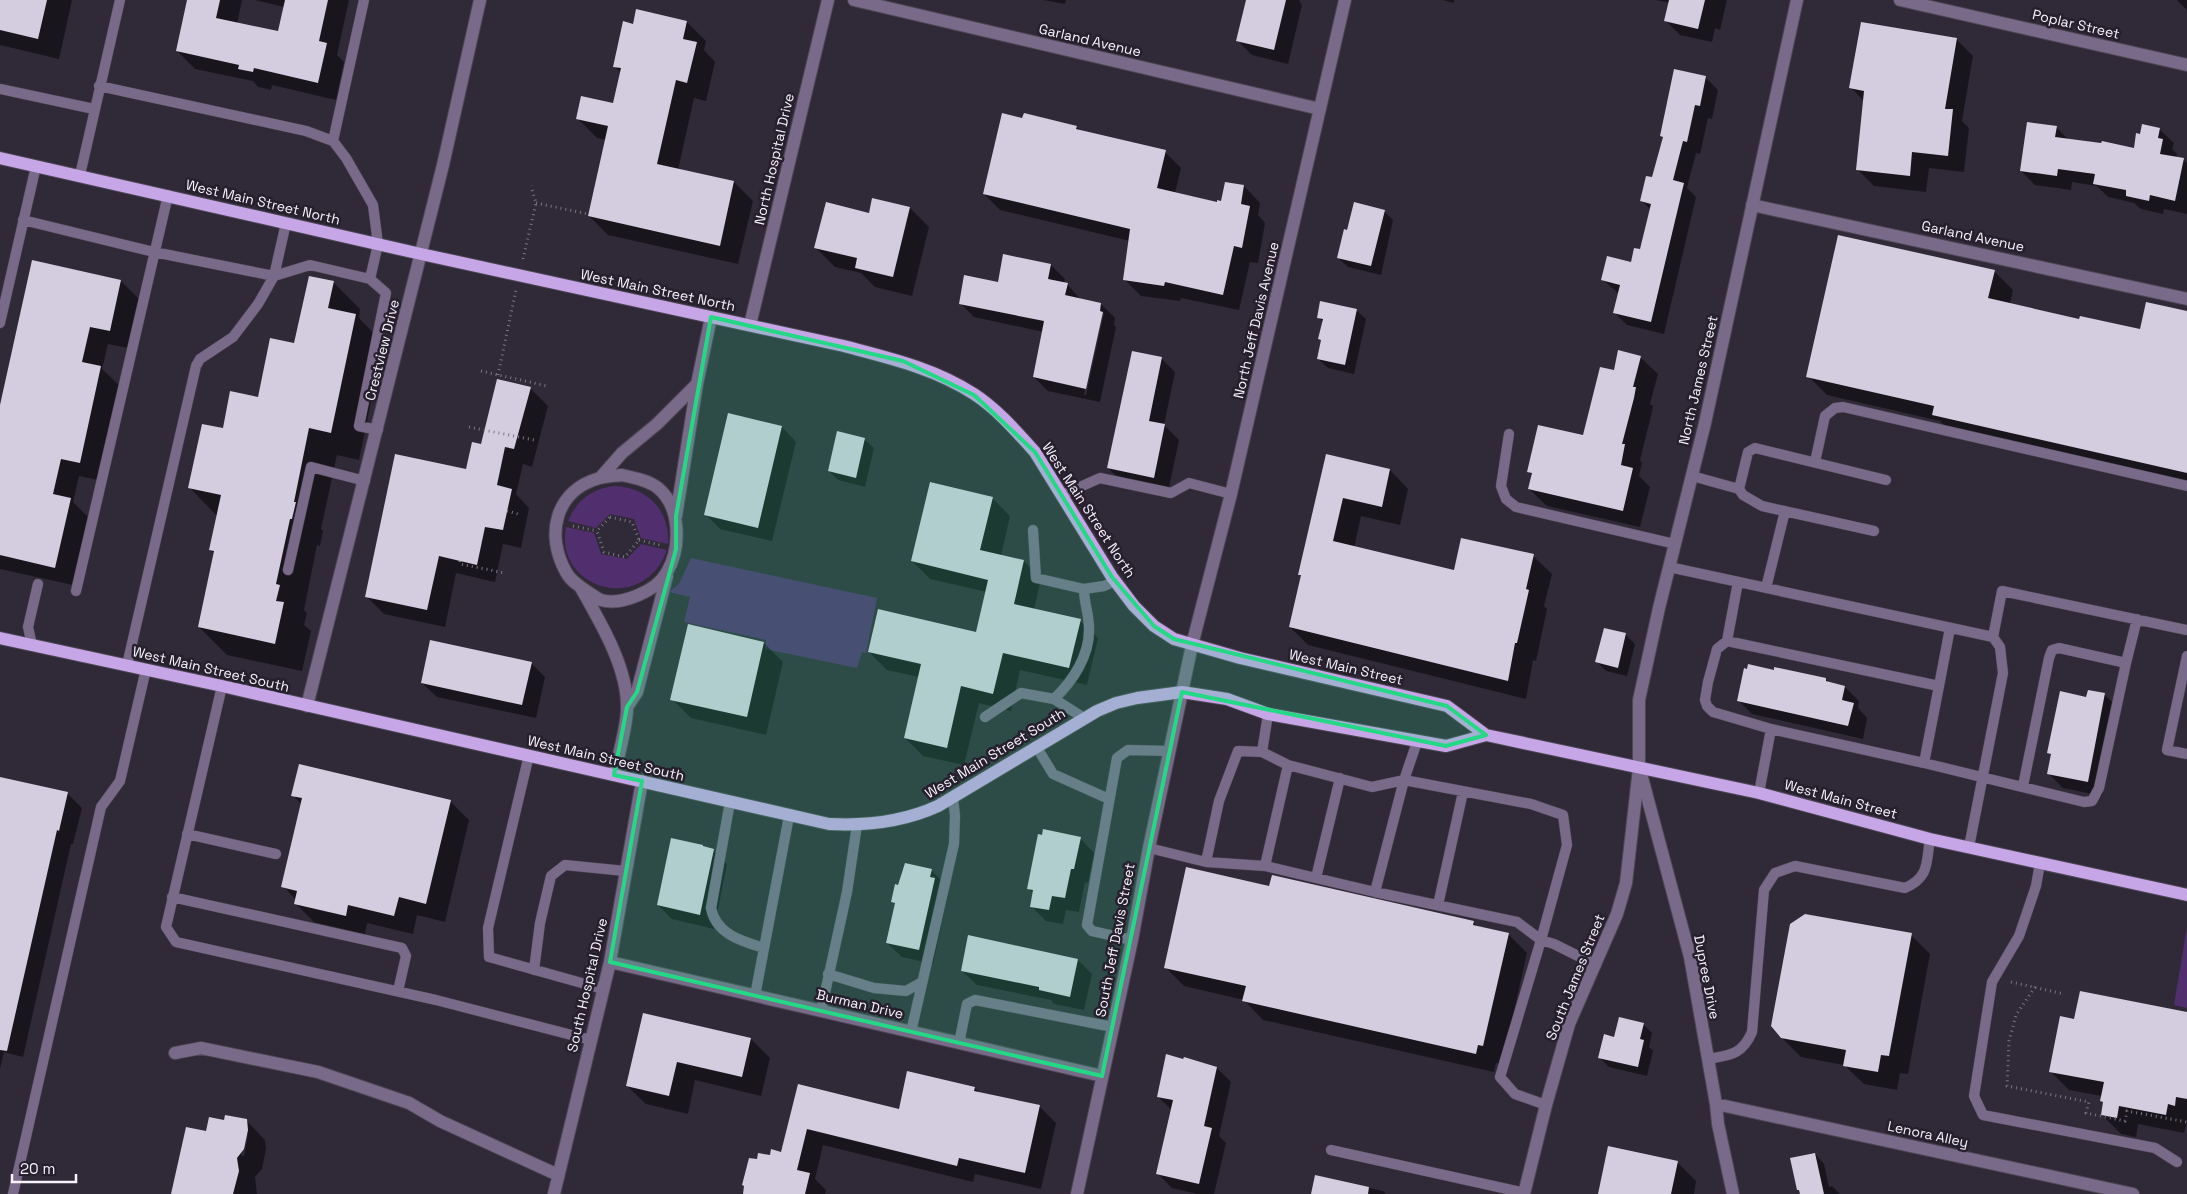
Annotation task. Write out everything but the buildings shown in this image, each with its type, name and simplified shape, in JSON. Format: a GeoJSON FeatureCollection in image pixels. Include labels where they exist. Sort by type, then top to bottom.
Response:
{"type":"FeatureCollection","features":[{"type":"Feature","properties":{"kind":"main road","name":"West Main Street North"},"geometry":{"type":"LineString","coordinates":[[0,158],[421,254],[750,325],[903,361],[950,380],[980,399],[998,414],[1035,452],[1114,581],[1134,606],[1154,626],[1174,639],[1192,645]]}},
{"type":"Feature","properties":{"kind":"main road","name":"West Main Street South"},"geometry":{"type":"LineString","coordinates":[[0,638],[529,755],[789,816],[829,824],[856,826],[915,816],[952,798],[1084,718],[1116,703],[1182,692]]}},
{"type":"Feature","properties":{"kind":"main road","name":"West Main Street"},"geometry":{"type":"LineString","coordinates":[[1192,645],[1447,706],[1486,736],[1759,793],[1930,838],[2187,895]]}},
{"type":"Feature","properties":{"kind":"main road","name":"West Main Street"},"geometry":{"type":"LineString","coordinates":[[1182,692],[1227,699],[1268,714],[1417,742],[1446,746],[1486,736]]}},
{"type":"Feature","properties":{"kind":"street","name":"Crestview Drive"},"geometry":{"type":"LineString","coordinates":[[307,706],[378,430],[480,0]]}},
{"type":"Feature","properties":{"kind":"street","name":"North Hospital Drive"},"geometry":{"type":"LineString","coordinates":[[750,325],[828,0]]}},
{"type":"Feature","properties":{"kind":"street","name":"Garland Avenue"},"geometry":{"type":"LineString","coordinates":[[854,0],[1320,109]]}},
{"type":"Feature","properties":{"kind":"street","name":"North Jeff Davis Avenue"},"geometry":{"type":"LineString","coordinates":[[1182,692],[1192,645],[1231,494],[1345,0]]}},
{"type":"Feature","properties":{"kind":"street","name":"North James Street"},"geometry":{"type":"LineString","coordinates":[[1639,768],[1639,700],[1692,476],[1797,0]]}},
{"type":"Feature","properties":{"kind":"street","name":"Poplar Street"},"geometry":{"type":"LineString","coordinates":[[1900,0],[2187,65]]}},
{"type":"Feature","properties":{"kind":"street","name":"Garland Avenue"},"geometry":{"type":"LineString","coordinates":[[1752,205],[1830,220],[2187,299]]}},
{"type":"Feature","properties":{"kind":"street"},"geometry":{"type":"LineString","coordinates":[[614,775],[628,707],[637,692],[676,548],[676,516],[697,384],[711,317]]}},
{"type":"Feature","properties":{"kind":"street"},"geometry":{"type":"LineString","coordinates":[[600,478],[622,453],[657,424],[697,384]]}},
{"type":"Feature","properties":{"kind":"street"},"geometry":{"type":"LineString","coordinates":[[668,572],[648,591],[620,600],[601,600],[581,588],[568,575],[558,558],[554,542],[556,522],[562,507],[578,488],[600,478],[622,475],[658,488],[676,516]]}},
{"type":"Feature","properties":{"kind":"street"},"geometry":{"type":"LineString","coordinates":[[581,588],[609,639],[620,669],[628,707]]}},
{"type":"Feature","properties":{"kind":"street","name":"South Jeff Davis Street"},"geometry":{"type":"LineString","coordinates":[[1077,1194],[1132,940],[1149,848],[1182,692]]}},
{"type":"Feature","properties":{"kind":"street","name":"South James Street"},"geometry":{"type":"LineString","coordinates":[[1524,1194],[1546,1105],[1570,1024],[1617,914],[1626,883],[1639,768]]}},
{"type":"Feature","properties":{"kind":"street","name":"Dupree Drive"},"geometry":{"type":"LineString","coordinates":[[1639,768],[1690,957],[1718,1124],[1733,1194]]}},
{"type":"Feature","properties":{"kind":"street","name":"South Hospital Drive"},"geometry":{"type":"LineString","coordinates":[[554,1194],[610,962],[642,781]]}},
{"type":"Feature","properties":{"kind":"street","name":"Burman Drive"},"geometry":{"type":"LineString","coordinates":[[610,962],[1102,1076]]}},
{"type":"Feature","properties":{"kind":"street"},"geometry":{"type":"LineString","coordinates":[[175,1053],[201,1048],[318,1072],[409,1103],[440,1121],[558,1175]]}},
{"type":"Feature","properties":{"kind":"street","name":"Lenora Alley"},"geometry":{"type":"LineString","coordinates":[[1716,1104],[2133,1194]]}},
{"type":"Feature","properties":{"kind":"lane"},"geometry":{"type":"LineString","coordinates":[[80,175],[120,0]]}},
{"type":"Feature","properties":{"kind":"lane"},"geometry":{"type":"LineString","coordinates":[[333,141],[364,0]]}},
{"type":"Feature","properties":{"kind":"lane"},"geometry":{"type":"LineString","coordinates":[[99,86],[306,131],[333,141],[346,158],[373,204],[378,244],[370,278]]}},
{"type":"Feature","properties":{"kind":"lane"},"geometry":{"type":"LineString","coordinates":[[0,89],[94,109]]}},
{"type":"Feature","properties":{"kind":"lane"},"geometry":{"type":"LineString","coordinates":[[0,323],[36,166]]}},
{"type":"Feature","properties":{"kind":"lane"},"geometry":{"type":"LineString","coordinates":[[76,591],[168,195]]}},
{"type":"Feature","properties":{"kind":"lane"},"geometry":{"type":"LineString","coordinates":[[24,220],[154,252],[274,276],[310,265],[370,278],[386,293],[359,426],[378,430]]}},
{"type":"Feature","properties":{"kind":"lane"},"geometry":{"type":"LineString","coordinates":[[127,665],[196,366],[200,359],[233,337],[258,304],[274,276],[286,223]]}},
{"type":"Feature","properties":{"kind":"lane"},"geometry":{"type":"LineString","coordinates":[[1815,462],[1825,416],[1835,408],[1843,407],[2187,486]]}},
{"type":"Feature","properties":{"kind":"lane"},"geometry":{"type":"LineString","coordinates":[[1509,434],[1501,486],[1506,499],[1516,507],[1675,544]]}},
{"type":"Feature","properties":{"kind":"lane"},"geometry":{"type":"LineString","coordinates":[[1874,531],[1762,506],[1743,496],[1739,489],[1748,452],[1751,448],[1886,480]]}},
{"type":"Feature","properties":{"kind":"lane"},"geometry":{"type":"LineString","coordinates":[[288,570],[311,467],[365,481]]}},
{"type":"Feature","properties":{"kind":"lane"},"geometry":{"type":"LineString","coordinates":[[1692,476],[1739,489]]}},
{"type":"Feature","properties":{"kind":"lane"},"geometry":{"type":"LineString","coordinates":[[1062,495],[1100,478],[1171,494],[1189,483],[1231,494]]}},
{"type":"Feature","properties":{"kind":"lane"},"geometry":{"type":"LineString","coordinates":[[1766,588],[1785,511]]}},
{"type":"Feature","properties":{"kind":"lane"},"geometry":{"type":"LineString","coordinates":[[1032,530],[1036,578],[1084,589],[1104,586],[1114,581]]}},
{"type":"Feature","properties":{"kind":"lane"},"geometry":{"type":"LineString","coordinates":[[1669,567],[1993,637],[2000,647],[2003,673],[1968,847]]}},
{"type":"Feature","properties":{"kind":"lane"},"geometry":{"type":"LineString","coordinates":[[1738,582],[1727,641],[1717,649],[1708,682],[1706,700],[1707,706],[1713,712],[1771,728],[1983,776],[2084,802],[2092,801],[2098,788],[2137,620]]}},
{"type":"Feature","properties":{"kind":"lane"},"geometry":{"type":"LineString","coordinates":[[32,646],[28,627],[38,584]]}},
{"type":"Feature","properties":{"kind":"lane"},"geometry":{"type":"LineString","coordinates":[[1054,698],[1064,689],[1083,660],[1089,629],[1084,589]]}},
{"type":"Feature","properties":{"kind":"lane"},"geometry":{"type":"LineString","coordinates":[[1993,637],[2002,591],[2187,630]]}},
{"type":"Feature","properties":{"kind":"lane"},"geometry":{"type":"LineString","coordinates":[[1924,763],[1950,628]]}},
{"type":"Feature","properties":{"kind":"lane"},"geometry":{"type":"LineString","coordinates":[[1727,641],[1939,686]]}},
{"type":"Feature","properties":{"kind":"lane"},"geometry":{"type":"LineString","coordinates":[[2023,786],[2052,650],[2059,648],[2126,663]]}},
{"type":"Feature","properties":{"kind":"lane"},"geometry":{"type":"LineString","coordinates":[[2187,656],[2167,750],[2187,754]]}},
{"type":"Feature","properties":{"kind":"lane"},"geometry":{"type":"LineString","coordinates":[[13,1194],[101,807],[120,782],[146,669]]}},
{"type":"Feature","properties":{"kind":"lane"},"geometry":{"type":"LineString","coordinates":[[222,686],[186,834],[166,927],[176,942],[398,991],[590,1040]]}},
{"type":"Feature","properties":{"kind":"lane"},"geometry":{"type":"LineString","coordinates":[[985,717],[1022,693],[1054,698],[1084,718]]}},
{"type":"Feature","properties":{"kind":"lane"},"geometry":{"type":"LineString","coordinates":[[1262,752],[1268,714]]}},
{"type":"Feature","properties":{"kind":"lane"},"geometry":{"type":"LineString","coordinates":[[1759,793],[1771,728]]}},
{"type":"Feature","properties":{"kind":"lane"},"geometry":{"type":"LineString","coordinates":[[1375,892],[1404,780],[1417,742]]}},
{"type":"Feature","properties":{"kind":"lane"},"geometry":{"type":"LineString","coordinates":[[1036,746],[1053,774],[1109,798]]}},
{"type":"Feature","properties":{"kind":"lane"},"geometry":{"type":"LineString","coordinates":[[1132,940],[1092,930],[1087,925],[1116,758],[1128,750],[1170,751]]}},
{"type":"Feature","properties":{"kind":"lane"},"geometry":{"type":"LineString","coordinates":[[1206,862],[1219,801],[1238,751],[1262,752],[1288,765],[1372,787],[1404,780],[1531,804],[1563,815],[1567,845],[1500,1077],[1514,1094],[1546,1105]]}},
{"type":"Feature","properties":{"kind":"lane"},"geometry":{"type":"LineString","coordinates":[[529,755],[488,928],[489,957],[603,989]]}},
{"type":"Feature","properties":{"kind":"lane"},"geometry":{"type":"LineString","coordinates":[[1265,866],[1288,765]]}},
{"type":"Feature","properties":{"kind":"lane"},"geometry":{"type":"LineString","coordinates":[[1316,878],[1340,778]]}},
{"type":"Feature","properties":{"kind":"lane"},"geometry":{"type":"LineString","coordinates":[[1438,905],[1463,792]]}},
{"type":"Feature","properties":{"kind":"lane"},"geometry":{"type":"LineString","coordinates":[[912,1032],[954,844],[955,816],[952,798]]}},
{"type":"Feature","properties":{"kind":"lane"},"geometry":{"type":"LineString","coordinates":[[730,802],[711,908],[713,918],[721,929],[736,939],[764,948]]}},
{"type":"Feature","properties":{"kind":"lane"},"geometry":{"type":"LineString","coordinates":[[755,996],[789,816]]}},
{"type":"Feature","properties":{"kind":"lane"},"geometry":{"type":"LineString","coordinates":[[821,1011],[847,892],[856,826]]}},
{"type":"Feature","properties":{"kind":"lane"},"geometry":{"type":"LineString","coordinates":[[186,834],[276,854]]}},
{"type":"Feature","properties":{"kind":"lane"},"geometry":{"type":"LineString","coordinates":[[1708,1059],[1737,1053],[1747,1044],[1752,1032],[1764,890],[1774,873],[1795,866],[1905,888],[1918,882],[1924,872],[1930,838]]}},
{"type":"Feature","properties":{"kind":"lane"},"geometry":{"type":"LineString","coordinates":[[1149,848],[1206,862],[1265,866],[1375,892],[1517,922],[1541,940],[1554,944],[1596,965]]}},
{"type":"Feature","properties":{"kind":"lane"},"geometry":{"type":"LineString","coordinates":[[2040,863],[2036,886],[2019,936],[1992,982],[1974,1096],[1983,1115],[2155,1148],[2177,1162]]}},
{"type":"Feature","properties":{"kind":"lane"},"geometry":{"type":"LineString","coordinates":[[534,970],[540,923],[551,876],[565,864],[625,871]]}},
{"type":"Feature","properties":{"kind":"lane"},"geometry":{"type":"LineString","coordinates":[[172,897],[402,948],[406,956],[398,991]]}},
{"type":"Feature","properties":{"kind":"lane"},"geometry":{"type":"LineString","coordinates":[[828,974],[874,988],[906,991],[922,982]]}},
{"type":"Feature","properties":{"kind":"lane"},"geometry":{"type":"LineString","coordinates":[[958,1043],[967,1004],[975,1000],[1113,1027]]}},
{"type":"Feature","properties":{"kind":"lane"},"geometry":{"type":"LineString","coordinates":[[1332,1150],[1524,1194]]}},
{"type":"Feature","properties":{"kind":"path"},"geometry":{"type":"LineString","coordinates":[[522,262],[536,203],[531,186]]}},
{"type":"Feature","properties":{"kind":"path"},"geometry":{"type":"LineString","coordinates":[[536,203],[588,214]]}},
{"type":"Feature","properties":{"kind":"path"},"geometry":{"type":"LineString","coordinates":[[498,375],[516,288]]}},
{"type":"Feature","properties":{"kind":"path"},"geometry":{"type":"LineString","coordinates":[[481,371],[547,386]]}},
{"type":"Feature","properties":{"kind":"path"},"geometry":{"type":"LineString","coordinates":[[469,427],[534,440]]}},
{"type":"Feature","properties":{"kind":"path"},"geometry":{"type":"LineString","coordinates":[[507,511],[518,514]]}},
{"type":"Feature","properties":{"kind":"path"},"geometry":{"type":"LineString","coordinates":[[597,531],[610,517],[632,522],[639,540]]}},
{"type":"Feature","properties":{"kind":"path"},"geometry":{"type":"LineString","coordinates":[[566,524],[597,531]]}},
{"type":"Feature","properties":{"kind":"path"},"geometry":{"type":"LineString","coordinates":[[597,531],[604,552],[625,557],[639,540]]}},
{"type":"Feature","properties":{"kind":"path"},"geometry":{"type":"LineString","coordinates":[[639,540],[668,547]]}},
{"type":"Feature","properties":{"kind":"path"},"geometry":{"type":"LineString","coordinates":[[460,561],[460,564],[505,573]]}},
{"type":"Feature","properties":{"kind":"path"},"geometry":{"type":"LineString","coordinates":[[2011,982],[2064,994]]}},
{"type":"Feature","properties":{"kind":"path"},"geometry":{"type":"LineString","coordinates":[[2035,987],[2016,1015],[2009,1040],[2008,1086],[2089,1102],[2086,1113],[2125,1121],[2127,1110],[2187,1122]]}},
{"type":"Feature","properties":{"kind":"highlighted area"},"geometry":{"type":"Polygon","coordinates":[[[711,317],[903,361],[974,395],[1035,452],[1112,577],[1154,626],[1174,639],[1447,706],[1486,735],[1446,746],[1182,692],[1102,1076],[610,962],[642,781],[614,775],[627,707],[637,692],[676,549],[676,516],[711,317]]]}},
{"type":"Feature","properties":{"kind":"shaded area"},"geometry":{"type":"Polygon","coordinates":[[[614,486],[626,487],[637,491],[654,503],[665,521],[668,532],[668,544],[641,538],[634,519],[610,514],[596,528],[568,521],[580,501],[598,490],[614,486]]]}},
{"type":"Feature","properties":{"kind":"shaded area"},"geometry":{"type":"Polygon","coordinates":[[[566,527],[594,533],[601,554],[627,559],[641,544],[667,550],[656,570],[640,583],[622,588],[603,586],[587,579],[573,566],[566,549],[566,527]]]}},
{"type":"Feature","properties":{"kind":"shaded area"},"geometry":{"type":"Polygon","coordinates":[[[691,558],[877,598],[866,653],[862,652],[857,668],[765,649],[766,640],[684,622],[690,597],[669,592],[679,584],[691,558]]]}},
{"type":"Feature","properties":{"kind":"shaded area"},"geometry":{"type":"Polygon","coordinates":[[[2187,927],[2187,1008],[2174,1005],[2187,927]]]}}]}
